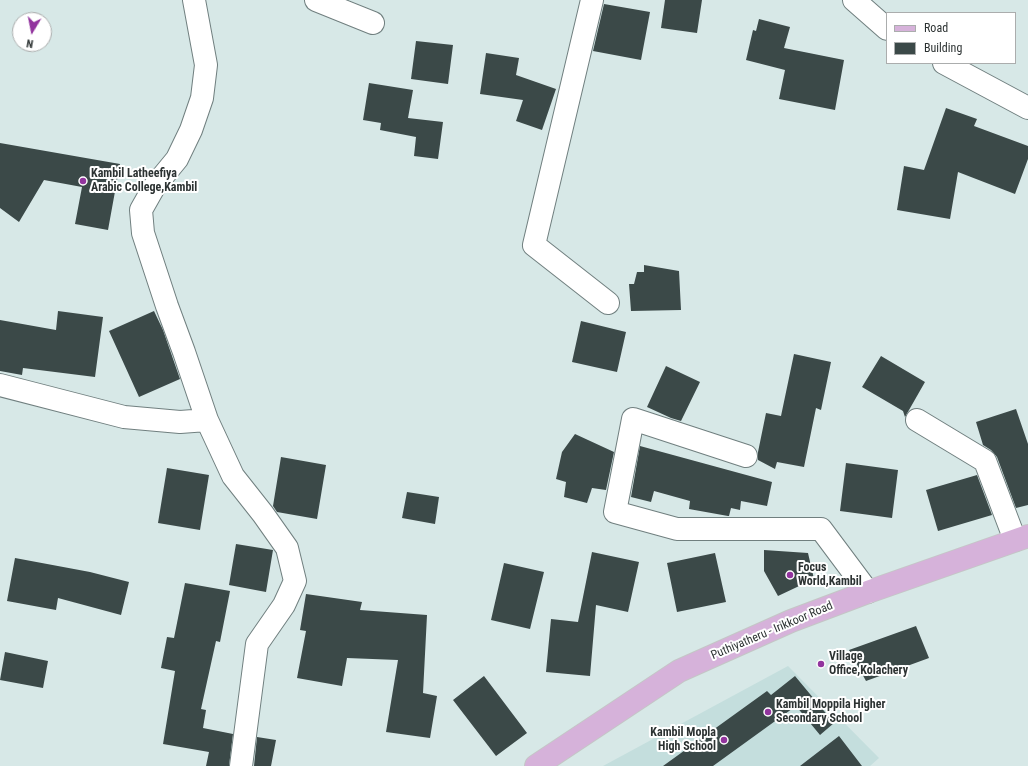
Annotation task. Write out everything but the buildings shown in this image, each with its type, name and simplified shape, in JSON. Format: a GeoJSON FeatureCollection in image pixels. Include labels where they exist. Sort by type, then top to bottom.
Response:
{"type":"FeatureCollection","features":[{"type":"Feature","properties":{"kind":"main road","name":"Puthiyatheru - Irikkoor Road"},"geometry":{"type":"LineString","coordinates":[[536,766],[678,672],[791,621],[868,592],[1022,538]]}},
{"type":"Feature","properties":{"kind":"street"},"geometry":{"type":"LineString","coordinates":[[194,0],[206,65],[202,98],[191,130],[177,158],[154,187],[141,210],[143,233],[207,420],[233,476],[263,514],[287,548],[295,581],[284,605],[258,644],[241,766]]}},
{"type":"Feature","properties":{"kind":"street"},"geometry":{"type":"LineString","coordinates":[[316,0],[373,23]]}},
{"type":"Feature","properties":{"kind":"street"},"geometry":{"type":"LineString","coordinates":[[592,0],[534,245],[608,303]]}},
{"type":"Feature","properties":{"kind":"street"},"geometry":{"type":"LineString","coordinates":[[854,0],[886,28]]}},
{"type":"Feature","properties":{"kind":"street"},"geometry":{"type":"LineString","coordinates":[[946,64],[1028,108]]}},
{"type":"Feature","properties":{"kind":"street"},"geometry":{"type":"LineString","coordinates":[[0,385],[124,416],[180,422],[207,420]]}},
{"type":"Feature","properties":{"kind":"street"},"geometry":{"type":"LineString","coordinates":[[746,456],[633,419],[615,512],[677,529],[821,529],[868,592]]}},
{"type":"Feature","properties":{"kind":"street"},"geometry":{"type":"LineString","coordinates":[[917,420],[985,461],[1022,538]]}},
{"type":"Feature","properties":{"kind":"shaded area","name":"Kambil Moppila Higher Secondary School"},"geometry":{"type":"Polygon","coordinates":[[[788,666],[879,758],[870,766],[603,766],[788,666]]]}},
{"type":"Feature","properties":{"kind":"place","name":"Kambil Latheefiya Arabic College,Kambil"},"geometry":{"type":"Point","coordinates":[83,181]}},
{"type":"Feature","properties":{"kind":"place","name":"Focus World,Kambil"},"geometry":{"type":"Point","coordinates":[790,575]}},
{"type":"Feature","properties":{"kind":"place","name":"Village Office,Kolachery"},"geometry":{"type":"Point","coordinates":[821,664]}},
{"type":"Feature","properties":{"kind":"place","name":"Kambil Moppila Higher Secondary School"},"geometry":{"type":"Point","coordinates":[768,712]}},
{"type":"Feature","properties":{"kind":"place","name":"Kambil Mopla High School"},"geometry":{"type":"Point","coordinates":[724,740]}}]}
